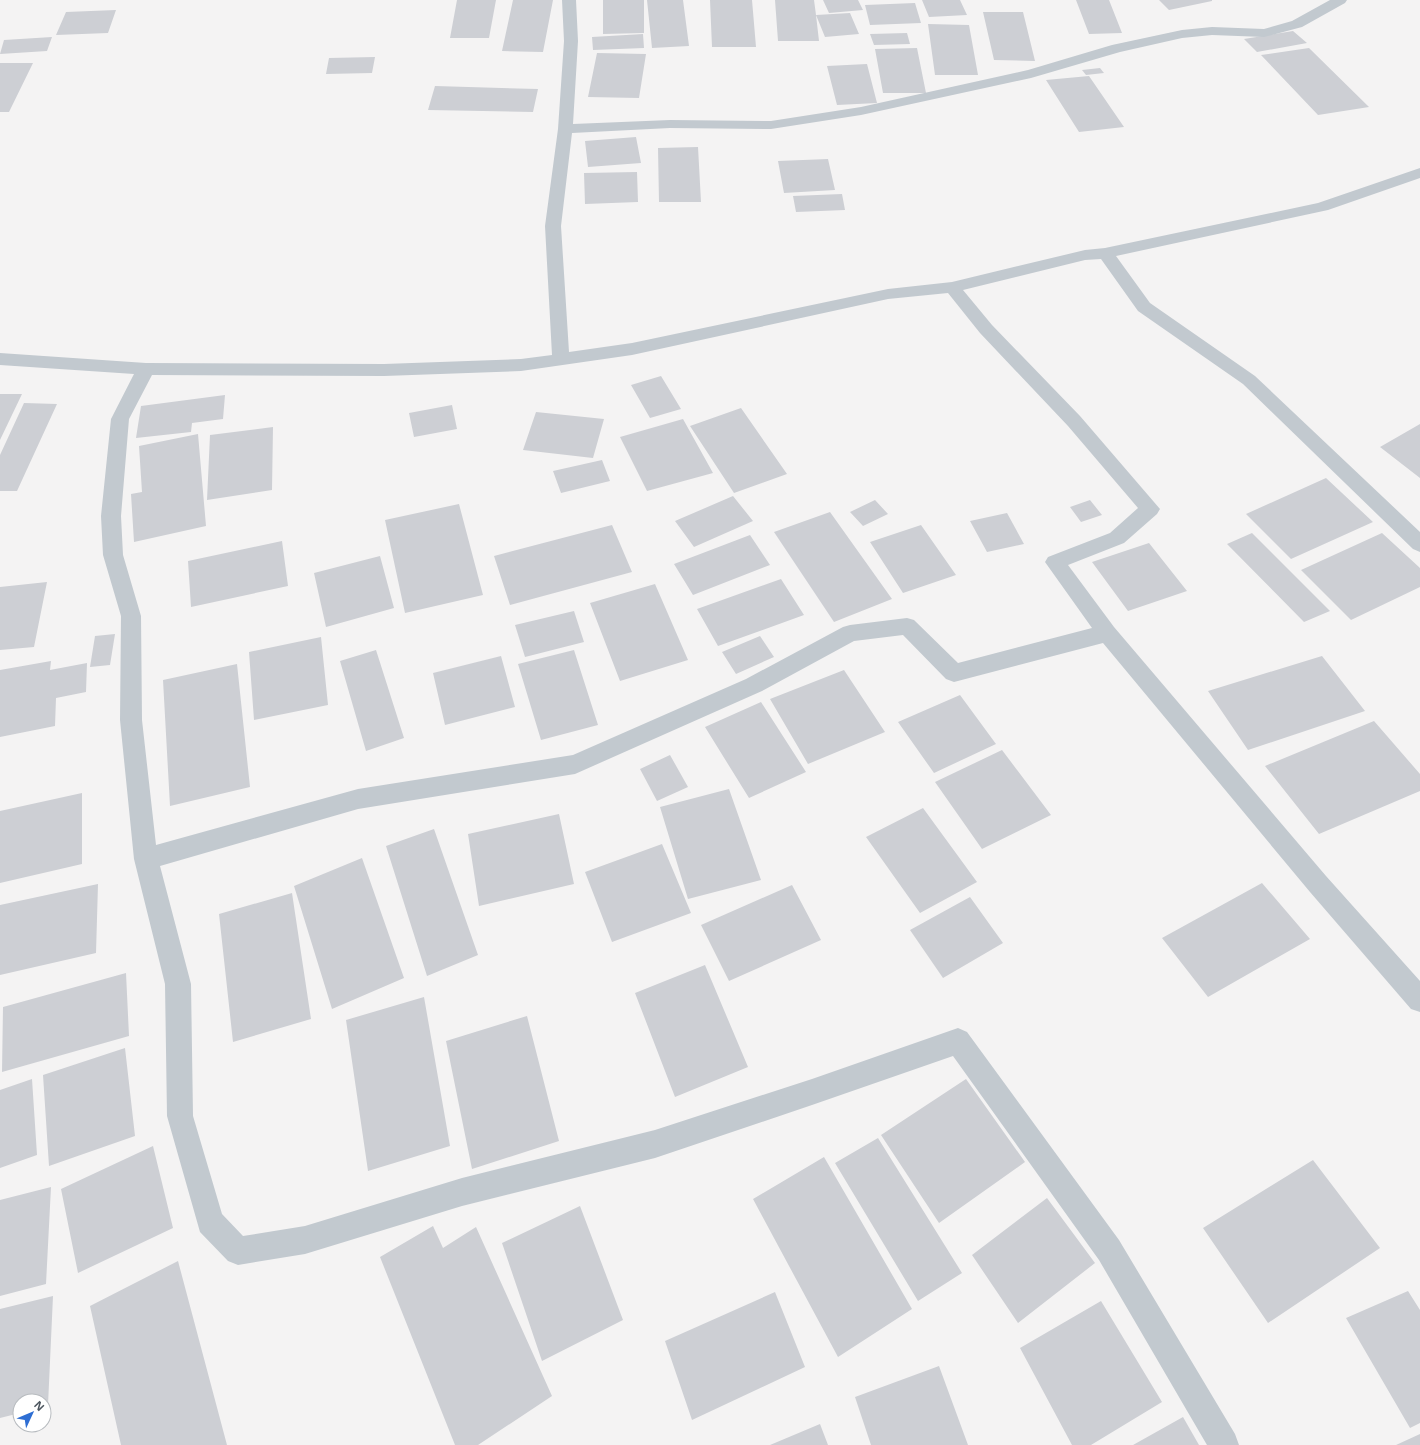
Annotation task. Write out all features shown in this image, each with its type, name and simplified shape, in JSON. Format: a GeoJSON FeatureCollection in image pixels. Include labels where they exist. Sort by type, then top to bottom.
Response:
{"type":"FeatureCollection","features":[{"type":"Feature","properties":{"kind":"street"},"geometry":{"type":"LineString","coordinates":[[561,359],[553,226],[565,129],[571,41],[568,0]]}},
{"type":"Feature","properties":{"kind":"street"},"geometry":{"type":"LineString","coordinates":[[565,129],[670,124],[771,125],[861,111],[1031,74],[1117,48],[1182,34],[1212,31],[1264,33],[1297,24],[1340,0]]}},
{"type":"Feature","properties":{"kind":"street"},"geometry":{"type":"LineString","coordinates":[[0,359],[146,369],[384,370],[521,365],[632,349],[888,294],[952,287],[1085,255],[1105,253],[1322,207],[1420,173]]}},
{"type":"Feature","properties":{"kind":"street"},"geometry":{"type":"LineString","coordinates":[[1105,253],[1144,307],[1249,380],[1420,544]]}},
{"type":"Feature","properties":{"kind":"street"},"geometry":{"type":"LineString","coordinates":[[952,287],[986,329],[1074,421],[1150,509],[1116,538],[1055,562],[1107,633],[1318,884],[1420,1000]]}},
{"type":"Feature","properties":{"kind":"street"},"geometry":{"type":"LineString","coordinates":[[146,369],[120,419],[111,516],[113,555],[131,616],[131,720],[146,859],[178,984],[180,1116],[210,1222],[238,1251],[304,1240],[462,1192],[655,1144],[812,1092],[958,1041],[1109,1250],[1224,1445]]}},
{"type":"Feature","properties":{"kind":"street"},"geometry":{"type":"LineString","coordinates":[[146,859],[358,799],[575,764],[754,685],[850,633],[907,626],[954,673],[1107,633]]}},
{"type":"Feature","properties":{"kind":"building"},"geometry":{"type":"Polygon","coordinates":[[[457,0],[496,0],[489,38],[450,38],[457,0]]]}},
{"type":"Feature","properties":{"kind":"building"},"geometry":{"type":"Polygon","coordinates":[[[513,0],[553,0],[543,52],[502,51],[513,0]]]}},
{"type":"Feature","properties":{"kind":"building"},"geometry":{"type":"Polygon","coordinates":[[[603,0],[644,0],[644,33],[603,34],[603,0]]]}},
{"type":"Feature","properties":{"kind":"building"},"geometry":{"type":"Polygon","coordinates":[[[647,0],[683,0],[689,46],[652,48],[647,0]]]}},
{"type":"Feature","properties":{"kind":"building"},"geometry":{"type":"Polygon","coordinates":[[[710,0],[752,0],[756,47],[712,47],[710,0]]]}},
{"type":"Feature","properties":{"kind":"building"},"geometry":{"type":"Polygon","coordinates":[[[775,0],[814,0],[819,41],[778,41],[775,0]]]}},
{"type":"Feature","properties":{"kind":"building"},"geometry":{"type":"Polygon","coordinates":[[[823,0],[858,0],[863,10],[829,13],[823,0]]]}},
{"type":"Feature","properties":{"kind":"building"},"geometry":{"type":"Polygon","coordinates":[[[922,0],[960,0],[967,15],[929,17],[922,0]]]}},
{"type":"Feature","properties":{"kind":"building"},"geometry":{"type":"Polygon","coordinates":[[[1076,0],[1109,0],[1122,33],[1089,34],[1076,0]]]}},
{"type":"Feature","properties":{"kind":"building"},"geometry":{"type":"Polygon","coordinates":[[[1159,0],[1212,0],[1212,1],[1169,10],[1159,0]]]}},
{"type":"Feature","properties":{"kind":"building"},"geometry":{"type":"Polygon","coordinates":[[[915,3],[921,23],[870,25],[865,5],[915,3]]]}},
{"type":"Feature","properties":{"kind":"building"},"geometry":{"type":"Polygon","coordinates":[[[116,10],[108,33],[56,35],[66,12],[116,10]]]}},
{"type":"Feature","properties":{"kind":"building"},"geometry":{"type":"Polygon","coordinates":[[[983,12],[1023,12],[1035,61],[994,60],[983,12]]]}},
{"type":"Feature","properties":{"kind":"building"},"geometry":{"type":"Polygon","coordinates":[[[850,13],[859,34],[825,37],[816,15],[850,13]]]}},
{"type":"Feature","properties":{"kind":"building"},"geometry":{"type":"Polygon","coordinates":[[[928,24],[969,25],[978,75],[935,75],[928,24]]]}},
{"type":"Feature","properties":{"kind":"building"},"geometry":{"type":"Polygon","coordinates":[[[1293,31],[1307,43],[1257,52],[1244,39],[1293,31]]]}},
{"type":"Feature","properties":{"kind":"building"},"geometry":{"type":"Polygon","coordinates":[[[907,33],[910,44],[874,45],[870,34],[907,33]]]}},
{"type":"Feature","properties":{"kind":"building"},"geometry":{"type":"Polygon","coordinates":[[[643,34],[644,48],[593,50],[592,37],[643,34]]]}},
{"type":"Feature","properties":{"kind":"building"},"geometry":{"type":"Polygon","coordinates":[[[52,37],[47,51],[0,54],[4,40],[52,37]]]}},
{"type":"Feature","properties":{"kind":"building"},"geometry":{"type":"Polygon","coordinates":[[[917,48],[926,93],[883,93],[875,49],[917,48]]]}},
{"type":"Feature","properties":{"kind":"building"},"geometry":{"type":"Polygon","coordinates":[[[1309,48],[1369,107],[1318,115],[1261,55],[1309,48]]]}},
{"type":"Feature","properties":{"kind":"building"},"geometry":{"type":"Polygon","coordinates":[[[597,53],[646,54],[639,98],[588,97],[597,53]]]}},
{"type":"Feature","properties":{"kind":"building"},"geometry":{"type":"Polygon","coordinates":[[[375,57],[372,73],[326,74],[329,58],[375,57]]]}},
{"type":"Feature","properties":{"kind":"building"},"geometry":{"type":"Polygon","coordinates":[[[0,63],[33,63],[9,112],[0,112],[0,63]]]}},
{"type":"Feature","properties":{"kind":"building"},"geometry":{"type":"Polygon","coordinates":[[[867,64],[877,103],[837,105],[827,66],[867,64]]]}},
{"type":"Feature","properties":{"kind":"building"},"geometry":{"type":"Polygon","coordinates":[[[1100,68],[1104,73],[1086,75],[1082,70],[1100,68]]]}},
{"type":"Feature","properties":{"kind":"building"},"geometry":{"type":"Polygon","coordinates":[[[1089,76],[1124,127],[1079,132],[1046,80],[1089,76]]]}},
{"type":"Feature","properties":{"kind":"building"},"geometry":{"type":"Polygon","coordinates":[[[435,86],[538,89],[533,112],[428,110],[435,86]]]}},
{"type":"Feature","properties":{"kind":"building"},"geometry":{"type":"Polygon","coordinates":[[[636,137],[641,163],[588,167],[585,141],[636,137]]]}},
{"type":"Feature","properties":{"kind":"building"},"geometry":{"type":"Polygon","coordinates":[[[698,147],[701,202],[659,202],[658,148],[698,147]]]}},
{"type":"Feature","properties":{"kind":"building"},"geometry":{"type":"Polygon","coordinates":[[[828,159],[835,190],[784,193],[778,161],[828,159]]]}},
{"type":"Feature","properties":{"kind":"building"},"geometry":{"type":"Polygon","coordinates":[[[637,172],[638,202],[585,204],[584,173],[637,172]]]}},
{"type":"Feature","properties":{"kind":"building"},"geometry":{"type":"Polygon","coordinates":[[[842,194],[845,210],[796,212],[793,196],[842,194]]]}},
{"type":"Feature","properties":{"kind":"building"},"geometry":{"type":"Polygon","coordinates":[[[661,376],[681,409],[650,418],[631,385],[661,376]]]}},
{"type":"Feature","properties":{"kind":"building"},"geometry":{"type":"Polygon","coordinates":[[[0,394],[22,394],[0,440],[0,394]]]}},
{"type":"Feature","properties":{"kind":"building"},"geometry":{"type":"Polygon","coordinates":[[[225,395],[223,419],[192,423],[191,432],[136,438],[141,406],[225,395]]]}},
{"type":"Feature","properties":{"kind":"building"},"geometry":{"type":"Polygon","coordinates":[[[24,403],[57,404],[17,491],[0,491],[0,455],[24,403]]]}},
{"type":"Feature","properties":{"kind":"building"},"geometry":{"type":"Polygon","coordinates":[[[452,405],[457,429],[414,437],[409,413],[452,405]]]}},
{"type":"Feature","properties":{"kind":"building"},"geometry":{"type":"Polygon","coordinates":[[[741,408],[787,474],[734,493],[690,426],[741,408]]]}},
{"type":"Feature","properties":{"kind":"building"},"geometry":{"type":"Polygon","coordinates":[[[536,412],[604,419],[593,458],[523,450],[536,412]]]}},
{"type":"Feature","properties":{"kind":"building"},"geometry":{"type":"Polygon","coordinates":[[[683,419],[713,473],[647,491],[620,437],[683,419]]]}},
{"type":"Feature","properties":{"kind":"building"},"geometry":{"type":"Polygon","coordinates":[[[1420,424],[1420,478],[1380,447],[1420,424]]]}},
{"type":"Feature","properties":{"kind":"building"},"geometry":{"type":"Polygon","coordinates":[[[273,427],[272,490],[207,500],[210,435],[273,427]]]}},
{"type":"Feature","properties":{"kind":"building"},"geometry":{"type":"Polygon","coordinates":[[[198,434],[206,526],[134,542],[131,494],[142,492],[139,446],[198,434]]]}},
{"type":"Feature","properties":{"kind":"building"},"geometry":{"type":"Polygon","coordinates":[[[602,460],[610,481],[561,493],[553,471],[602,460]]]}},
{"type":"Feature","properties":{"kind":"building"},"geometry":{"type":"Polygon","coordinates":[[[1326,478],[1373,522],[1291,559],[1246,514],[1326,478]]]}},
{"type":"Feature","properties":{"kind":"building"},"geometry":{"type":"Polygon","coordinates":[[[733,496],[753,521],[694,547],[675,521],[733,496]]]}},
{"type":"Feature","properties":{"kind":"building"},"geometry":{"type":"Polygon","coordinates":[[[875,500],[888,514],[863,526],[850,512],[875,500]]]}},
{"type":"Feature","properties":{"kind":"building"},"geometry":{"type":"Polygon","coordinates":[[[1090,500],[1102,515],[1081,522],[1070,507],[1090,500]]]}},
{"type":"Feature","properties":{"kind":"building"},"geometry":{"type":"Polygon","coordinates":[[[459,504],[483,595],[405,613],[385,520],[459,504]]]}},
{"type":"Feature","properties":{"kind":"building"},"geometry":{"type":"Polygon","coordinates":[[[830,512],[892,599],[834,622],[774,532],[830,512]]]}},
{"type":"Feature","properties":{"kind":"building"},"geometry":{"type":"Polygon","coordinates":[[[1007,513],[1024,544],[987,552],[970,521],[1007,513]]]}},
{"type":"Feature","properties":{"kind":"building"},"geometry":{"type":"Polygon","coordinates":[[[612,525],[632,572],[510,605],[494,556],[612,525]]]}},
{"type":"Feature","properties":{"kind":"building"},"geometry":{"type":"Polygon","coordinates":[[[921,525],[956,575],[903,593],[870,542],[921,525]]]}},
{"type":"Feature","properties":{"kind":"building"},"geometry":{"type":"Polygon","coordinates":[[[1252,533],[1330,611],[1304,622],[1227,544],[1252,533]]]}},
{"type":"Feature","properties":{"kind":"building"},"geometry":{"type":"Polygon","coordinates":[[[1382,533],[1420,568],[1420,587],[1351,620],[1301,570],[1382,533]]]}},
{"type":"Feature","properties":{"kind":"building"},"geometry":{"type":"Polygon","coordinates":[[[750,535],[770,565],[693,595],[674,564],[750,535]]]}},
{"type":"Feature","properties":{"kind":"building"},"geometry":{"type":"Polygon","coordinates":[[[282,541],[288,586],[191,607],[188,561],[282,541]]]}},
{"type":"Feature","properties":{"kind":"building"},"geometry":{"type":"Polygon","coordinates":[[[1149,543],[1187,591],[1128,611],[1092,562],[1149,543]]]}},
{"type":"Feature","properties":{"kind":"building"},"geometry":{"type":"Polygon","coordinates":[[[380,556],[394,608],[326,627],[314,573],[380,556]]]}},
{"type":"Feature","properties":{"kind":"building"},"geometry":{"type":"Polygon","coordinates":[[[781,579],[804,615],[718,646],[697,609],[781,579]]]}},
{"type":"Feature","properties":{"kind":"building"},"geometry":{"type":"Polygon","coordinates":[[[47,582],[34,647],[0,650],[0,587],[47,582]]]}},
{"type":"Feature","properties":{"kind":"building"},"geometry":{"type":"Polygon","coordinates":[[[655,584],[688,660],[620,681],[590,603],[655,584]]]}},
{"type":"Feature","properties":{"kind":"building"},"geometry":{"type":"Polygon","coordinates":[[[574,611],[584,642],[525,657],[515,625],[574,611]]]}},
{"type":"Feature","properties":{"kind":"building"},"geometry":{"type":"Polygon","coordinates":[[[115,634],[110,665],[90,667],[95,636],[115,634]]]}},
{"type":"Feature","properties":{"kind":"building"},"geometry":{"type":"Polygon","coordinates":[[[760,636],[774,657],[736,674],[722,652],[760,636]]]}},
{"type":"Feature","properties":{"kind":"building"},"geometry":{"type":"Polygon","coordinates":[[[321,637],[328,705],[254,720],[249,652],[321,637]]]}},
{"type":"Feature","properties":{"kind":"building"},"geometry":{"type":"Polygon","coordinates":[[[376,650],[404,738],[366,751],[340,661],[376,650]]]}},
{"type":"Feature","properties":{"kind":"building"},"geometry":{"type":"Polygon","coordinates":[[[574,650],[598,725],[541,740],[518,664],[574,650]]]}},
{"type":"Feature","properties":{"kind":"building"},"geometry":{"type":"Polygon","coordinates":[[[501,656],[515,707],[445,725],[433,673],[501,656]]]}},
{"type":"Feature","properties":{"kind":"building"},"geometry":{"type":"Polygon","coordinates":[[[1322,656],[1365,711],[1248,750],[1208,691],[1322,656]]]}},
{"type":"Feature","properties":{"kind":"building"},"geometry":{"type":"Polygon","coordinates":[[[51,661],[50,670],[87,663],[86,692],[56,698],[55,726],[0,737],[0,670],[51,661]]]}},
{"type":"Feature","properties":{"kind":"building"},"geometry":{"type":"Polygon","coordinates":[[[237,664],[250,787],[170,806],[163,680],[237,664]]]}},
{"type":"Feature","properties":{"kind":"building"},"geometry":{"type":"Polygon","coordinates":[[[844,670],[885,732],[808,764],[770,699],[844,670]]]}},
{"type":"Feature","properties":{"kind":"building"},"geometry":{"type":"Polygon","coordinates":[[[960,695],[996,744],[934,773],[898,722],[960,695]]]}},
{"type":"Feature","properties":{"kind":"building"},"geometry":{"type":"Polygon","coordinates":[[[761,702],[806,772],[749,798],[705,727],[761,702]]]}},
{"type":"Feature","properties":{"kind":"building"},"geometry":{"type":"Polygon","coordinates":[[[1374,721],[1420,774],[1420,791],[1319,834],[1265,766],[1374,721]]]}},
{"type":"Feature","properties":{"kind":"building"},"geometry":{"type":"Polygon","coordinates":[[[1002,750],[1051,815],[982,849],[935,782],[1002,750]]]}},
{"type":"Feature","properties":{"kind":"building"},"geometry":{"type":"Polygon","coordinates":[[[670,755],[688,787],[657,801],[640,769],[670,755]]]}},
{"type":"Feature","properties":{"kind":"building"},"geometry":{"type":"Polygon","coordinates":[[[729,789],[761,880],[688,899],[660,807],[729,789]]]}},
{"type":"Feature","properties":{"kind":"building"},"geometry":{"type":"Polygon","coordinates":[[[82,793],[82,864],[0,883],[0,811],[82,793]]]}},
{"type":"Feature","properties":{"kind":"building"},"geometry":{"type":"Polygon","coordinates":[[[923,808],[977,882],[920,913],[866,837],[923,808]]]}},
{"type":"Feature","properties":{"kind":"building"},"geometry":{"type":"Polygon","coordinates":[[[559,814],[574,884],[479,906],[468,834],[559,814]]]}},
{"type":"Feature","properties":{"kind":"building"},"geometry":{"type":"Polygon","coordinates":[[[434,829],[478,955],[427,976],[386,846],[434,829]]]}},
{"type":"Feature","properties":{"kind":"building"},"geometry":{"type":"Polygon","coordinates":[[[662,844],[691,913],[612,942],[585,872],[662,844]]]}},
{"type":"Feature","properties":{"kind":"building"},"geometry":{"type":"Polygon","coordinates":[[[362,858],[404,978],[332,1009],[294,886],[362,858]]]}},
{"type":"Feature","properties":{"kind":"building"},"geometry":{"type":"Polygon","coordinates":[[[1262,883],[1310,939],[1208,997],[1162,938],[1262,883]]]}},
{"type":"Feature","properties":{"kind":"building"},"geometry":{"type":"Polygon","coordinates":[[[98,884],[96,953],[0,975],[0,905],[98,884]]]}},
{"type":"Feature","properties":{"kind":"building"},"geometry":{"type":"Polygon","coordinates":[[[792,885],[821,940],[729,981],[701,925],[792,885]]]}},
{"type":"Feature","properties":{"kind":"building"},"geometry":{"type":"Polygon","coordinates":[[[292,893],[311,1019],[233,1042],[219,914],[292,893]]]}},
{"type":"Feature","properties":{"kind":"building"},"geometry":{"type":"Polygon","coordinates":[[[970,897],[1003,943],[943,978],[910,930],[970,897]]]}},
{"type":"Feature","properties":{"kind":"building"},"geometry":{"type":"Polygon","coordinates":[[[705,965],[748,1067],[675,1097],[635,993],[705,965]]]}},
{"type":"Feature","properties":{"kind":"building"},"geometry":{"type":"Polygon","coordinates":[[[126,973],[129,1036],[2,1072],[3,1007],[126,973]]]}},
{"type":"Feature","properties":{"kind":"building"},"geometry":{"type":"Polygon","coordinates":[[[424,997],[450,1146],[368,1171],[346,1020],[424,997]]]}},
{"type":"Feature","properties":{"kind":"building"},"geometry":{"type":"Polygon","coordinates":[[[527,1016],[559,1141],[472,1169],[446,1041],[527,1016]]]}},
{"type":"Feature","properties":{"kind":"building"},"geometry":{"type":"Polygon","coordinates":[[[125,1048],[135,1136],[49,1166],[43,1075],[125,1048]]]}},
{"type":"Feature","properties":{"kind":"building"},"geometry":{"type":"Polygon","coordinates":[[[32,1079],[37,1155],[0,1168],[0,1090],[32,1079]]]}},
{"type":"Feature","properties":{"kind":"building"},"geometry":{"type":"Polygon","coordinates":[[[966,1079],[1025,1162],[939,1223],[881,1135],[966,1079]]]}},
{"type":"Feature","properties":{"kind":"building"},"geometry":{"type":"Polygon","coordinates":[[[878,1138],[962,1273],[918,1301],[835,1163],[878,1138]]]}},
{"type":"Feature","properties":{"kind":"building"},"geometry":{"type":"Polygon","coordinates":[[[153,1146],[173,1228],[78,1273],[61,1189],[153,1146]]]}},
{"type":"Feature","properties":{"kind":"building"},"geometry":{"type":"Polygon","coordinates":[[[824,1157],[912,1309],[838,1357],[753,1199],[824,1157]]]}},
{"type":"Feature","properties":{"kind":"building"},"geometry":{"type":"Polygon","coordinates":[[[1313,1160],[1380,1248],[1268,1323],[1203,1228],[1313,1160]]]}},
{"type":"Feature","properties":{"kind":"building"},"geometry":{"type":"Polygon","coordinates":[[[51,1187],[46,1284],[0,1296],[0,1200],[51,1187]]]}},
{"type":"Feature","properties":{"kind":"building"},"geometry":{"type":"Polygon","coordinates":[[[1047,1198],[1095,1263],[1018,1323],[972,1255],[1047,1198]]]}},
{"type":"Feature","properties":{"kind":"building"},"geometry":{"type":"Polygon","coordinates":[[[580,1206],[623,1320],[542,1361],[502,1243],[580,1206]]]}},
{"type":"Feature","properties":{"kind":"building"},"geometry":{"type":"Polygon","coordinates":[[[433,1226],[443,1248],[476,1227],[552,1396],[478,1445],[455,1445],[380,1257],[433,1226]]]}},
{"type":"Feature","properties":{"kind":"building"},"geometry":{"type":"Polygon","coordinates":[[[178,1261],[227,1445],[121,1445],[90,1306],[178,1261]]]}},
{"type":"Feature","properties":{"kind":"building"},"geometry":{"type":"Polygon","coordinates":[[[1408,1291],[1420,1310],[1420,1423],[1410,1428],[1346,1318],[1408,1291]]]}},
{"type":"Feature","properties":{"kind":"building"},"geometry":{"type":"Polygon","coordinates":[[[775,1292],[805,1367],[692,1420],[665,1341],[775,1292]]]}},
{"type":"Feature","properties":{"kind":"building"},"geometry":{"type":"Polygon","coordinates":[[[53,1296],[49,1393],[12,1393],[12,1415],[0,1418],[0,1309],[53,1296]]]}},
{"type":"Feature","properties":{"kind":"building"},"geometry":{"type":"Polygon","coordinates":[[[1101,1301],[1162,1402],[1091,1445],[1072,1445],[1020,1348],[1101,1301]]]}},
{"type":"Feature","properties":{"kind":"building"},"geometry":{"type":"Polygon","coordinates":[[[939,1366],[968,1445],[871,1445],[855,1397],[939,1366]]]}},
{"type":"Feature","properties":{"kind":"building"},"geometry":{"type":"Polygon","coordinates":[[[1183,1417],[1199,1445],[1133,1445],[1183,1417]]]}},
{"type":"Feature","properties":{"kind":"building"},"geometry":{"type":"Polygon","coordinates":[[[820,1424],[828,1445],[770,1445],[820,1424]]]}},
{"type":"Feature","properties":{"kind":"building"},"geometry":{"type":"Polygon","coordinates":[[[1420,1434],[1420,1445],[1396,1445],[1420,1434]]]}}]}
